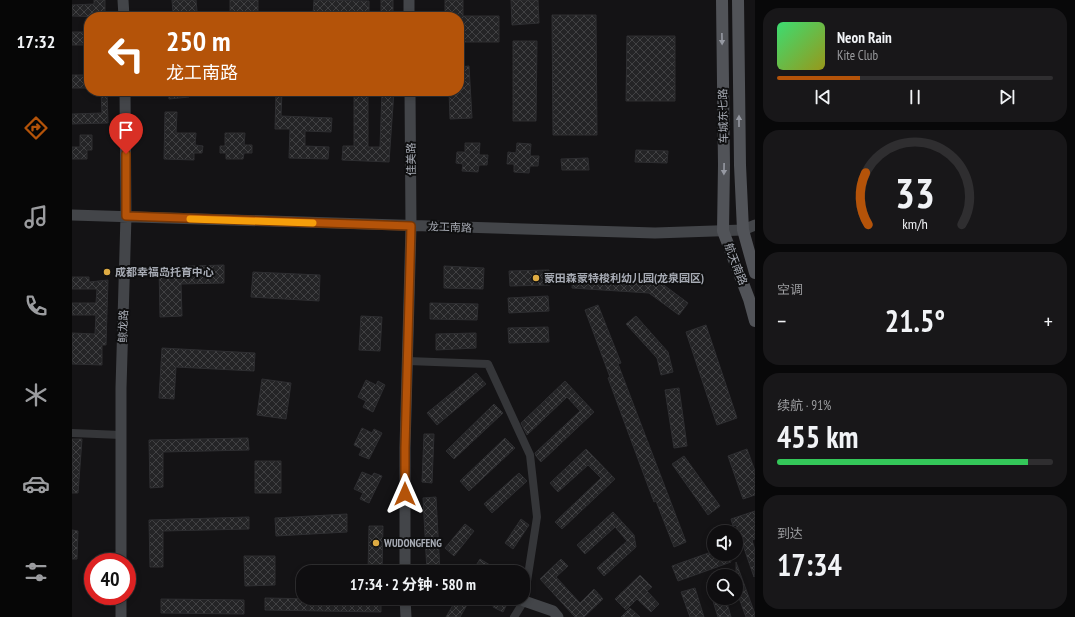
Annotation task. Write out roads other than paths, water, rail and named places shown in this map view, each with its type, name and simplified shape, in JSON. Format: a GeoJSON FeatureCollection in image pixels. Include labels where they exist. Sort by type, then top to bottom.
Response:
{"type":"FeatureCollection","features":[{"type":"Feature","properties":{"kind":"main road","name":"车城东七路"},"geometry":{"type":"LineString","coordinates":[[722,0],[724,165],[723,231]]}},
{"type":"Feature","properties":{"kind":"main road","name":"车城东七路"},"geometry":{"type":"LineString","coordinates":[[738,0],[740,165],[743,230]]}},
{"type":"Feature","properties":{"kind":"main road","name":"航天南路"},"geometry":{"type":"LineString","coordinates":[[743,230],[755,273]]}},
{"type":"Feature","properties":{"kind":"main road","name":"航天南路"},"geometry":{"type":"LineString","coordinates":[[723,231],[749,299],[755,321]]}},
{"type":"Feature","properties":{"kind":"street"},"geometry":{"type":"LineString","coordinates":[[124,0],[124,12]]}},
{"type":"Feature","properties":{"kind":"street"},"geometry":{"type":"LineString","coordinates":[[409,0],[409,12]]}},
{"type":"Feature","properties":{"kind":"street","name":"鲸龙路"},"geometry":{"type":"LineString","coordinates":[[121,553],[121,388],[126,216],[125,96]]}},
{"type":"Feature","properties":{"kind":"street","name":"佳美路"},"geometry":{"type":"LineString","coordinates":[[405,565],[405,448],[411,226],[410,96]]}},
{"type":"Feature","properties":{"kind":"street","name":"龙工南路"},"geometry":{"type":"LineString","coordinates":[[72,215],[655,233],[743,230],[755,226]]}},
{"type":"Feature","properties":{"kind":"street"},"geometry":{"type":"LineString","coordinates":[[408,361],[488,364],[530,455],[537,517],[530,565]]}},
{"type":"Feature","properties":{"kind":"street"},"geometry":{"type":"LineString","coordinates":[[72,434],[121,435]]}},
{"type":"Feature","properties":{"kind":"street"},"geometry":{"type":"LineString","coordinates":[[530,603],[553,611],[558,617]]}},
{"type":"Feature","properties":{"kind":"street"},"geometry":{"type":"LineString","coordinates":[[121,605],[121,617]]}},
{"type":"Feature","properties":{"kind":"street"},"geometry":{"type":"LineString","coordinates":[[405,605],[406,617]]}},
{"type":"Feature","properties":{"kind":"street"},"geometry":{"type":"LineString","coordinates":[[514,617],[522,605]]}},
{"type":"Feature","properties":{"kind":"place","name":"成都幸福岛托育中心"},"geometry":{"type":"Point","coordinates":[107,272]}},
{"type":"Feature","properties":{"kind":"place","name":"蒙田森蒙特梭利幼儿园(龙泉园区)"},"geometry":{"type":"Point","coordinates":[536,278]}},
{"type":"Feature","properties":{"kind":"place","name":"WUDONGFENG"},"geometry":{"type":"Point","coordinates":[376,543]}}]}
